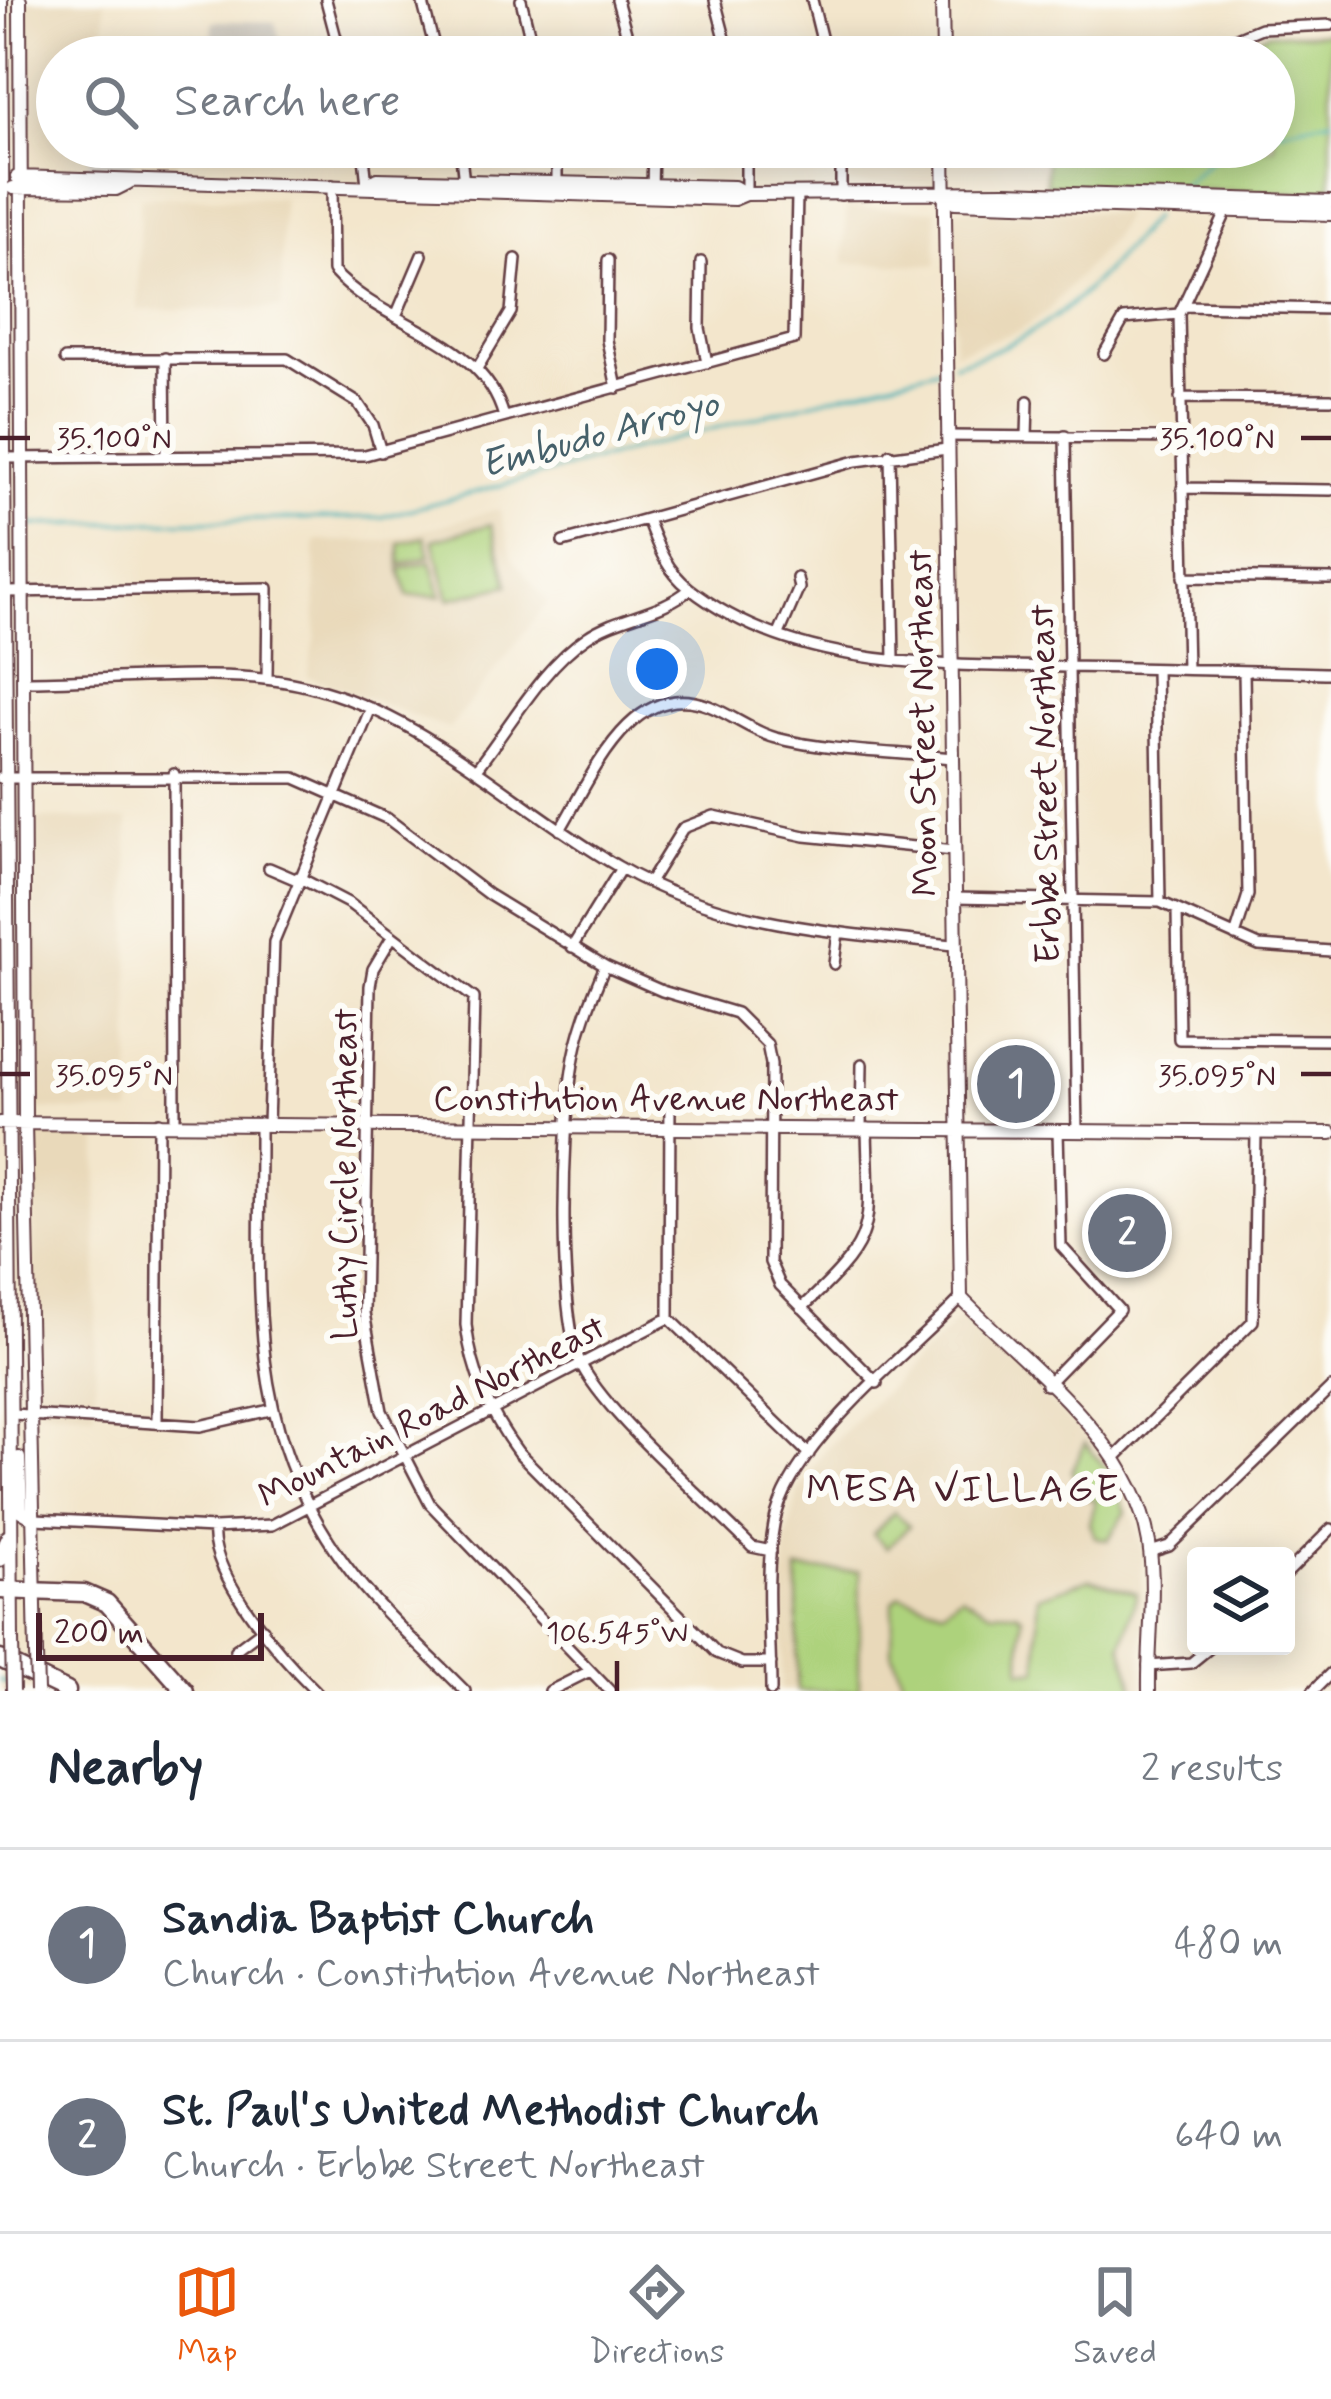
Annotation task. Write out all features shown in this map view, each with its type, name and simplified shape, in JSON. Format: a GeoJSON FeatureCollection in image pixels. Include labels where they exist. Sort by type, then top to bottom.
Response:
{"type":"FeatureCollection","features":[{"type":"Feature","properties":{"kind":"highway"},"geometry":{"type":"LineString","coordinates":[[0,1558],[9,1538]]}},
{"type":"Feature","properties":{"kind":"highway"},"geometry":{"type":"LineString","coordinates":[[6,1590],[84,1593],[107,1604],[184,1691]]}},
{"type":"Feature","properties":{"kind":"highway"},"geometry":{"type":"LineString","coordinates":[[0,1658],[67,1691]]}},
{"type":"Feature","properties":{"kind":"street"},"geometry":{"type":"LineString","coordinates":[[2,0],[1,85],[22,457],[26,1123],[37,1691]]}},
{"type":"Feature","properties":{"kind":"street"},"geometry":{"type":"LineString","coordinates":[[20,0],[20,85],[8,183],[5,1355],[21,1511],[34,1520]]}},
{"type":"Feature","properties":{"kind":"street"},"geometry":{"type":"LineString","coordinates":[[326,0],[335,36]]}},
{"type":"Feature","properties":{"kind":"street"},"geometry":{"type":"LineString","coordinates":[[422,0],[431,36]]}},
{"type":"Feature","properties":{"kind":"street"},"geometry":{"type":"LineString","coordinates":[[521,0],[530,36]]}},
{"type":"Feature","properties":{"kind":"street"},"geometry":{"type":"LineString","coordinates":[[617,0],[627,36]]}},
{"type":"Feature","properties":{"kind":"street"},"geometry":{"type":"LineString","coordinates":[[715,0],[724,36]]}},
{"type":"Feature","properties":{"kind":"street"},"geometry":{"type":"LineString","coordinates":[[812,0],[821,36]]}},
{"type":"Feature","properties":{"kind":"street"},"geometry":{"type":"LineString","coordinates":[[942,0],[943,36]]}},
{"type":"Feature","properties":{"kind":"street"},"geometry":{"type":"LineString","coordinates":[[1242,36],[1261,28],[1331,25]]}},
{"type":"Feature","properties":{"kind":"street"},"geometry":{"type":"LineString","coordinates":[[1,85],[20,85]]}},
{"type":"Feature","properties":{"kind":"street"},"geometry":{"type":"LineString","coordinates":[[366,168],[367,185]]}},
{"type":"Feature","properties":{"kind":"street"},"geometry":{"type":"LineString","coordinates":[[462,168],[463,187]]}},
{"type":"Feature","properties":{"kind":"street"},"geometry":{"type":"LineString","coordinates":[[556,168],[557,189]]}},
{"type":"Feature","properties":{"kind":"street"},"geometry":{"type":"LineString","coordinates":[[652,191],[653,168]]}},
{"type":"Feature","properties":{"kind":"street"},"geometry":{"type":"LineString","coordinates":[[746,168],[746,194]]}},
{"type":"Feature","properties":{"kind":"street"},"geometry":{"type":"LineString","coordinates":[[841,168],[841,195]]}},
{"type":"Feature","properties":{"kind":"street","name":"Moon Street Northeast"},"geometry":{"type":"LineString","coordinates":[[944,168],[961,1298]]}},
{"type":"Feature","properties":{"kind":"street"},"geometry":{"type":"LineString","coordinates":[[8,183],[116,178],[128,183],[367,185],[377,191],[463,187],[652,191],[734,199],[746,194],[1006,192],[1331,214]]}},
{"type":"Feature","properties":{"kind":"street"},"geometry":{"type":"LineString","coordinates":[[332,184],[333,271],[478,367],[497,390],[504,417]]}},
{"type":"Feature","properties":{"kind":"street"},"geometry":{"type":"LineString","coordinates":[[5,458],[381,452],[794,339],[797,195]]}},
{"type":"Feature","properties":{"kind":"street"},"geometry":{"type":"LineString","coordinates":[[1229,206],[1331,202]]}},
{"type":"Feature","properties":{"kind":"street"},"geometry":{"type":"LineString","coordinates":[[1187,670],[1181,310],[1229,206]]}},
{"type":"Feature","properties":{"kind":"street"},"geometry":{"type":"LineString","coordinates":[[396,316],[422,255]]}},
{"type":"Feature","properties":{"kind":"street"},"geometry":{"type":"LineString","coordinates":[[478,367],[511,312],[516,259]]}},
{"type":"Feature","properties":{"kind":"street"},"geometry":{"type":"LineString","coordinates":[[608,260],[607,340],[617,388]]}},
{"type":"Feature","properties":{"kind":"street"},"geometry":{"type":"LineString","coordinates":[[701,262],[700,328],[707,363]]}},
{"type":"Feature","properties":{"kind":"street"},"geometry":{"type":"LineString","coordinates":[[1105,354],[1109,337],[1130,316],[1181,310],[1331,309]]}},
{"type":"Feature","properties":{"kind":"street"},"geometry":{"type":"LineString","coordinates":[[165,358],[166,457]]}},
{"type":"Feature","properties":{"kind":"street"},"geometry":{"type":"LineString","coordinates":[[65,359],[287,358],[358,404],[373,425],[381,452]]}},
{"type":"Feature","properties":{"kind":"street"},"geometry":{"type":"LineString","coordinates":[[1180,398],[1331,399]]}},
{"type":"Feature","properties":{"kind":"street"},"geometry":{"type":"LineString","coordinates":[[1027,436],[1028,401]]}},
{"type":"Feature","properties":{"kind":"street"},"geometry":{"type":"LineString","coordinates":[[563,542],[947,442],[1027,436],[1181,438]]}},
{"type":"Feature","properties":{"kind":"street","name":"Erbbe Street Northeast"},"geometry":{"type":"LineString","coordinates":[[1065,436],[1077,1131]]}},
{"type":"Feature","properties":{"kind":"street"},"geometry":{"type":"LineString","coordinates":[[890,454],[894,659]]}},
{"type":"Feature","properties":{"kind":"street"},"geometry":{"type":"LineString","coordinates":[[1182,488],[1331,490]]}},
{"type":"Feature","properties":{"kind":"street"},"geometry":{"type":"LineString","coordinates":[[647,519],[666,563],[690,589],[779,634],[951,666],[1331,673]]}},
{"type":"Feature","properties":{"kind":"street"},"geometry":{"type":"LineString","coordinates":[[1184,577],[1331,579]]}},
{"type":"Feature","properties":{"kind":"street"},"geometry":{"type":"LineString","coordinates":[[779,634],[799,588],[796,578]]}},
{"type":"Feature","properties":{"kind":"street"},"geometry":{"type":"LineString","coordinates":[[6,592],[268,588],[267,680]]}},
{"type":"Feature","properties":{"kind":"street"},"geometry":{"type":"LineString","coordinates":[[477,768],[580,641],[615,621],[676,601],[690,589]]}},
{"type":"Feature","properties":{"kind":"street"},"geometry":{"type":"LineString","coordinates":[[1156,669],[1160,902]]}},
{"type":"Feature","properties":{"kind":"street"},"geometry":{"type":"LineString","coordinates":[[1235,936],[1248,895],[1244,671]]}},
{"type":"Feature","properties":{"kind":"street"},"geometry":{"type":"LineString","coordinates":[[24,681],[267,680],[308,686],[371,708],[431,737],[621,868],[706,908],[838,932],[953,945]]}},
{"type":"Feature","properties":{"kind":"street"},"geometry":{"type":"LineString","coordinates":[[560,830],[615,741],[633,718],[656,704],[683,701],[707,706],[775,737],[952,758]]}},
{"type":"Feature","properties":{"kind":"street"},"geometry":{"type":"LineString","coordinates":[[371,708],[280,919],[269,976],[260,1332],[271,1410],[309,1508],[374,1598],[465,1691]]}},
{"type":"Feature","properties":{"kind":"street"},"geometry":{"type":"LineString","coordinates":[[174,774],[175,1123]]}},
{"type":"Feature","properties":{"kind":"street"},"geometry":{"type":"LineString","coordinates":[[4,778],[273,774],[334,794],[388,819],[477,887],[605,966],[662,991],[736,1013],[767,1044],[771,1064],[770,1262],[780,1285],[877,1383]]}},
{"type":"Feature","properties":{"kind":"street"},"geometry":{"type":"LineString","coordinates":[[691,803],[697,819]]}},
{"type":"Feature","properties":{"kind":"street"},"geometry":{"type":"LineString","coordinates":[[649,883],[671,844],[697,819],[730,818],[805,836],[953,851]]}},
{"type":"Feature","properties":{"kind":"street"},"geometry":{"type":"LineString","coordinates":[[269,868],[350,904],[474,998],[466,1325],[472,1362],[492,1413],[518,1452],[717,1653],[742,1663],[771,1663]]}},
{"type":"Feature","properties":{"kind":"street"},"geometry":{"type":"LineString","coordinates":[[572,947],[621,868]]}},
{"type":"Feature","properties":{"kind":"street"},"geometry":{"type":"LineString","coordinates":[[954,898],[1160,902],[1275,950],[1331,951]]}},
{"type":"Feature","properties":{"kind":"street"},"geometry":{"type":"LineString","coordinates":[[1177,910],[1178,1039],[1331,1040]]}},
{"type":"Feature","properties":{"kind":"street"},"geometry":{"type":"LineString","coordinates":[[834,964],[838,932]]}},
{"type":"Feature","properties":{"kind":"street","name":"Luthy Circle Northeast"},"geometry":{"type":"LineString","coordinates":[[392,937],[370,986],[366,1336],[374,1384],[403,1459],[451,1528],[610,1691]]}},
{"type":"Feature","properties":{"kind":"street"},"geometry":{"type":"LineString","coordinates":[[605,966],[582,1022],[572,1070],[568,1315],[581,1366],[752,1547],[771,1551]]}},
{"type":"Feature","properties":{"kind":"street"},"geometry":{"type":"LineString","coordinates":[[802,1308],[861,1248],[868,1230],[862,1064]]}},
{"type":"Feature","properties":{"kind":"street"},"geometry":{"type":"LineString","coordinates":[[670,1096],[669,1318],[808,1454]]}},
{"type":"Feature","properties":{"kind":"street","name":"Constitution Avenue Northeast"},"geometry":{"type":"LineString","coordinates":[[4,1123],[1331,1133]]}},
{"type":"Feature","properties":{"kind":"street"},"geometry":{"type":"LineString","coordinates":[[157,1422],[158,1123]]}},
{"type":"Feature","properties":{"kind":"street"},"geometry":{"type":"LineString","coordinates":[[1046,1385],[1119,1310],[1061,1246],[1058,1131]]}},
{"type":"Feature","properties":{"kind":"street"},"geometry":{"type":"LineString","coordinates":[[1116,1456],[1253,1321],[1256,1132]]}},
{"type":"Feature","properties":{"kind":"street"},"geometry":{"type":"LineString","coordinates":[[771,1691],[771,1551],[784,1492],[808,1454],[961,1298],[1116,1456],[1137,1495],[1150,1552],[1148,1691]]}},
{"type":"Feature","properties":{"kind":"street","name":"Mountain Road Northeast"},"geometry":{"type":"LineString","coordinates":[[34,1520],[214,1528],[272,1525],[669,1318]]}},
{"type":"Feature","properties":{"kind":"street"},"geometry":{"type":"LineString","coordinates":[[5,1355],[30,1354]]}},
{"type":"Feature","properties":{"kind":"street"},"geometry":{"type":"LineString","coordinates":[[1150,1552],[1169,1546],[1323,1405],[1331,1388]]}},
{"type":"Feature","properties":{"kind":"street"},"geometry":{"type":"LineString","coordinates":[[14,1418],[32,1414],[200,1426],[271,1410]]}},
{"type":"Feature","properties":{"kind":"street"},"geometry":{"type":"LineString","coordinates":[[13,1691],[6,1590],[14,1418]]}},
{"type":"Feature","properties":{"kind":"street"},"geometry":{"type":"LineString","coordinates":[[214,1528],[217,1557],[262,1629],[316,1691]]}},
{"type":"Feature","properties":{"kind":"street"},"geometry":{"type":"LineString","coordinates":[[1295,1565],[1331,1529]]}},
{"type":"Feature","properties":{"kind":"street"},"geometry":{"type":"LineString","coordinates":[[235,1650],[262,1629]]}},
{"type":"Feature","properties":{"kind":"street"},"geometry":{"type":"LineString","coordinates":[[1148,1666],[1191,1663],[1201,1655]]}},
{"type":"Feature","properties":{"kind":"street"},"geometry":{"type":"LineString","coordinates":[[550,1691],[590,1671]]}},
{"type":"Feature","properties":{"kind":"street"},"geometry":{"type":"LineString","coordinates":[[1313,1691],[1331,1673]]}},
{"type":"Feature","properties":{"kind":"shaded area"},"geometry":{"type":"Polygon","coordinates":[[[25,0],[105,0],[104,36],[36,36],[36,168],[89,171],[27,169],[25,0]]]}},
{"type":"Feature","properties":{"kind":"shaded area"},"geometry":{"type":"Polygon","coordinates":[[[213,21],[275,22],[279,36],[213,36],[213,21]]]}},
{"type":"Feature","properties":{"kind":"shaded area"},"geometry":{"type":"Polygon","coordinates":[[[89,168],[133,168],[133,172],[89,168]]]}},
{"type":"Feature","properties":{"kind":"shaded area"},"geometry":{"type":"Polygon","coordinates":[[[133,168],[177,168],[177,172],[133,172],[133,168]]]}},
{"type":"Feature","properties":{"kind":"shaded area"},"geometry":{"type":"Polygon","coordinates":[[[845,168],[938,168],[938,180],[933,186],[850,184],[845,168]]]}},
{"type":"Feature","properties":{"kind":"shaded area"},"geometry":{"type":"Polygon","coordinates":[[[140,197],[283,198],[281,309],[138,310],[140,197]]]}},
{"type":"Feature","properties":{"kind":"shaded area"},"geometry":{"type":"Polygon","coordinates":[[[846,207],[936,210],[937,265],[844,263],[846,207]]]}},
{"type":"Feature","properties":{"kind":"shaded area"},"geometry":{"type":"Polygon","coordinates":[[[956,209],[1125,214],[1112,238],[1046,313],[1019,331],[954,352],[951,215],[956,209]]]}},
{"type":"Feature","properties":{"kind":"shaded area"},"geometry":{"type":"Polygon","coordinates":[[[499,509],[513,559],[548,602],[449,729],[307,676],[316,636],[315,541],[385,541],[499,509]]]}},
{"type":"Feature","properties":{"kind":"shaded area"},"geometry":{"type":"Polygon","coordinates":[[[32,819],[128,819],[131,1113],[34,1109],[32,819]]]}},
{"type":"Feature","properties":{"kind":"shaded area"},"geometry":{"type":"Polygon","coordinates":[[[42,1130],[98,1131],[95,1413],[39,1409],[35,1404],[32,1140],[42,1130]]]}},
{"type":"Feature","properties":{"kind":"shaded area"},"geometry":{"type":"Polygon","coordinates":[[[0,1132],[5,1335],[0,1347],[0,1132]]]}},
{"type":"Feature","properties":{"kind":"shaded area"},"geometry":{"type":"Polygon","coordinates":[[[962,1316],[1091,1441],[1119,1475],[1143,1548],[1142,1691],[781,1691],[786,1544],[798,1492],[824,1451],[962,1316]]]}},
{"type":"Feature","properties":{"kind":"green space"},"geometry":{"type":"Polygon","coordinates":[[[1331,33],[1331,194],[1046,185],[1046,168],[1295,168],[1295,36],[1261,36],[1331,33]]]}},
{"type":"Feature","properties":{"kind":"green space"},"geometry":{"type":"Polygon","coordinates":[[[491,524],[509,585],[449,599],[433,540],[491,524]]]}},
{"type":"Feature","properties":{"kind":"green space"},"geometry":{"type":"Polygon","coordinates":[[[425,537],[430,556],[400,565],[400,543],[425,537]]]}},
{"type":"Feature","properties":{"kind":"green space"},"geometry":{"type":"Polygon","coordinates":[[[431,561],[441,596],[408,596],[400,569],[431,561]]]}},
{"type":"Feature","properties":{"kind":"green space"},"geometry":{"type":"Polygon","coordinates":[[[1085,1443],[1108,1471],[1126,1512],[1108,1540],[1095,1537],[1090,1523],[1096,1500],[1083,1498],[1072,1471],[1085,1443]]]}},
{"type":"Feature","properties":{"kind":"green space"},"geometry":{"type":"Polygon","coordinates":[[[894,1512],[909,1526],[887,1548],[873,1534],[894,1512]]]}},
{"type":"Feature","properties":{"kind":"green space"},"geometry":{"type":"Polygon","coordinates":[[[798,1570],[860,1571],[859,1691],[797,1691],[798,1570]]]}},
{"type":"Feature","properties":{"kind":"green space"},"geometry":{"type":"Polygon","coordinates":[[[1090,1579],[1137,1593],[1122,1645],[1135,1691],[906,1689],[892,1652],[893,1602],[900,1595],[944,1609],[961,1595],[990,1611],[1017,1612],[1022,1616],[1021,1670],[1038,1670],[1038,1596],[1090,1579]]]}},
{"type":"Feature","properties":{"kind":"waterway","name":"Embudo Arroyo"},"geometry":{"type":"LineString","coordinates":[[1295,127],[1331,119]]}},
{"type":"Feature","properties":{"kind":"waterway","name":"Embudo Arroyo"},"geometry":{"type":"LineString","coordinates":[[1179,188],[1202,168]]}},
{"type":"Feature","properties":{"kind":"waterway","name":"Embudo Arroyo"},"geometry":{"type":"LineString","coordinates":[[953,364],[1043,325],[1087,289],[1153,217]]}},
{"type":"Feature","properties":{"kind":"waterway","name":"Embudo Arroyo"},"geometry":{"type":"LineString","coordinates":[[26,525],[382,517],[944,367]]}},
{"type":"Feature","properties":{"kind":"waterway"},"geometry":{"type":"LineString","coordinates":[[0,1680],[11,1685]]}},
{"type":"Feature","properties":{"kind":"place","name":"Sandia Baptist Church"},"geometry":{"type":"Point","coordinates":[1016,1084]}},
{"type":"Feature","properties":{"kind":"place","name":"St. Paul's United Methodist Church"},"geometry":{"type":"Point","coordinates":[1127,1233]}},
{"type":"Feature","properties":{"kind":"district","name":"MESA VILLAGE"},"geometry":{"type":"Point","coordinates":[964,1487]}}]}
